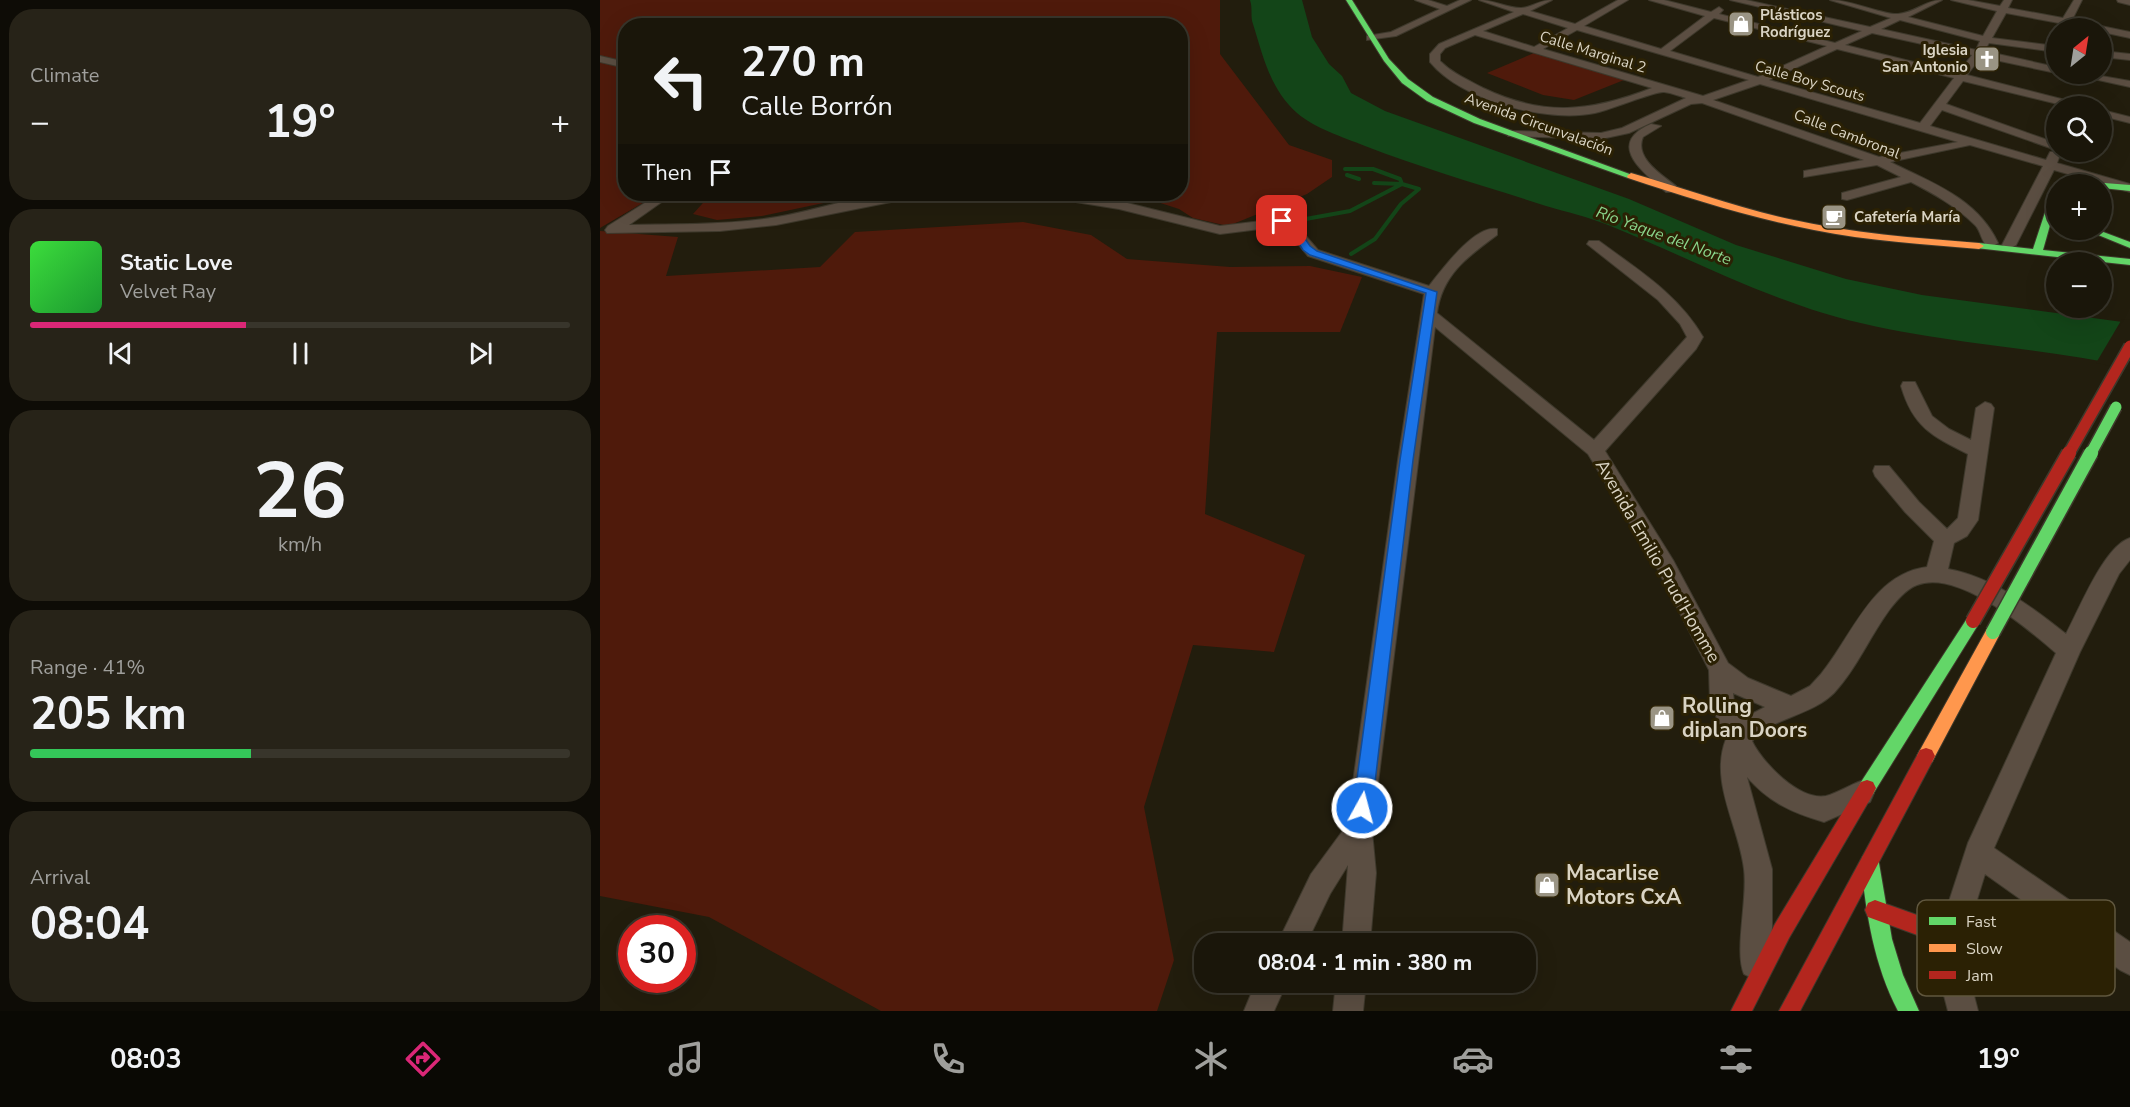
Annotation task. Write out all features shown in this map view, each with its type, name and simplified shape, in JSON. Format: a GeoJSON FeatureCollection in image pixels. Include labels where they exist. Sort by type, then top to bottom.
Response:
{"type":"FeatureCollection","features":[{"type":"Feature","properties":{"kind":"main road","name":"Avenida Circunvalación"},"geometry":{"type":"LineString","coordinates":[[1348,0],[1379,53],[1415,90],[1458,113],[1512,134],[1671,189],[1804,225],[1842,232],[2130,256]]}},
{"type":"Feature","properties":{"kind":"main road"},"geometry":{"type":"LineString","coordinates":[[1364,29],[1396,30]]}},
{"type":"Feature","properties":{"kind":"main road"},"geometry":{"type":"LineString","coordinates":[[1379,53],[1396,30]]}},
{"type":"Feature","properties":{"kind":"main road"},"geometry":{"type":"LineString","coordinates":[[2112,187],[2130,188]]}},
{"type":"Feature","properties":{"kind":"main road","name":"Avenida Circunvalación"},"geometry":{"type":"LineString","coordinates":[[1763,214],[1840,227],[2009,245],[2130,262]]}},
{"type":"Feature","properties":{"kind":"main road"},"geometry":{"type":"LineString","coordinates":[[2037,250],[2046,226]]}},
{"type":"Feature","properties":{"kind":"main road"},"geometry":{"type":"LineString","coordinates":[[2112,238],[2130,245]]}},
{"type":"Feature","properties":{"kind":"main road"},"geometry":{"type":"LineString","coordinates":[[1745,1004],[1782,931],[1866,790],[1973,621],[2130,346]]}},
{"type":"Feature","properties":{"kind":"main road"},"geometry":{"type":"LineString","coordinates":[[1789,1011],[2125,390]]}},
{"type":"Feature","properties":{"kind":"main road"},"geometry":{"type":"LineString","coordinates":[[1870,863],[1880,936],[1901,1000],[1909,1011]]}},
{"type":"Feature","properties":{"kind":"main road"},"geometry":{"type":"LineString","coordinates":[[1875,910],[1917,925]]}},
{"type":"Feature","properties":{"kind":"street"},"geometry":{"type":"LineString","coordinates":[[1419,0],[1448,9]]}},
{"type":"Feature","properties":{"kind":"street"},"geometry":{"type":"LineString","coordinates":[[1364,29],[1396,30],[1467,0]]}},
{"type":"Feature","properties":{"kind":"street","name":"Calle Boy Scouts"},"geometry":{"type":"LineString","coordinates":[[1483,0],[2130,188]]}},
{"type":"Feature","properties":{"kind":"street"},"geometry":{"type":"LineString","coordinates":[[1548,0],[1442,46],[1435,54],[1435,62],[1455,78],[1526,108],[1569,114],[1615,107],[1661,88]]}},
{"type":"Feature","properties":{"kind":"street"},"geometry":{"type":"LineString","coordinates":[[1535,50],[1624,0]]}},
{"type":"Feature","properties":{"kind":"street"},"geometry":{"type":"LineString","coordinates":[[1653,0],[1958,78],[2081,93],[2130,84]]}},
{"type":"Feature","properties":{"kind":"street"},"geometry":{"type":"LineString","coordinates":[[1661,53],[1732,0],[2046,68]]}},
{"type":"Feature","properties":{"kind":"street"},"geometry":{"type":"LineString","coordinates":[[1834,0],[1986,40],[2046,48]]}},
{"type":"Feature","properties":{"kind":"street"},"geometry":{"type":"LineString","coordinates":[[1512,134],[1573,137],[1625,131],[1689,102],[1703,100],[1757,81],[1838,47],[1938,0]]}},
{"type":"Feature","properties":{"kind":"street"},"geometry":{"type":"LineString","coordinates":[[1955,0],[2046,18]]}},
{"type":"Feature","properties":{"kind":"street"},"geometry":{"type":"LineString","coordinates":[[1922,129],[1978,54],[2008,0]]}},
{"type":"Feature","properties":{"kind":"street"},"geometry":{"type":"LineString","coordinates":[[2068,18],[2078,0]]}},
{"type":"Feature","properties":{"kind":"street"},"geometry":{"type":"LineString","coordinates":[[2121,0],[2130,2]]}},
{"type":"Feature","properties":{"kind":"street"},"geometry":{"type":"LineString","coordinates":[[2112,31],[2130,35]]}},
{"type":"Feature","properties":{"kind":"street","name":"Calle Marginal 2"},"geometry":{"type":"LineString","coordinates":[[1475,32],[1703,100]]}},
{"type":"Feature","properties":{"kind":"street"},"geometry":{"type":"LineString","coordinates":[[2112,55],[2130,57]]}},
{"type":"Feature","properties":{"kind":"street"},"geometry":{"type":"LineString","coordinates":[[600,59],[618,63]]}},
{"type":"Feature","properties":{"kind":"street"},"geometry":{"type":"LineString","coordinates":[[1640,158],[1635,144],[1639,135],[1704,104],[1703,100]]}},
{"type":"Feature","properties":{"kind":"street","name":"Calle Cambronal"},"geometry":{"type":"LineString","coordinates":[[1703,100],[1877,160],[1948,196],[1983,225],[1991,243]]}},
{"type":"Feature","properties":{"kind":"street"},"geometry":{"type":"LineString","coordinates":[[1938,105],[2046,145]]}},
{"type":"Feature","properties":{"kind":"street"},"geometry":{"type":"LineString","coordinates":[[2112,116],[2130,120]]}},
{"type":"Feature","properties":{"kind":"street"},"geometry":{"type":"LineString","coordinates":[[1590,136],[1615,142],[1640,158],[1671,189]]}},
{"type":"Feature","properties":{"kind":"street"},"geometry":{"type":"LineString","coordinates":[[1570,154],[1566,147],[1573,137]]}},
{"type":"Feature","properties":{"kind":"street"},"geometry":{"type":"LineString","coordinates":[[1808,174],[1969,143]]}},
{"type":"Feature","properties":{"kind":"street"},"geometry":{"type":"LineString","coordinates":[[1612,169],[1640,158]]}},
{"type":"Feature","properties":{"kind":"street"},"geometry":{"type":"LineString","coordinates":[[2009,245],[2051,162]]}},
{"type":"Feature","properties":{"kind":"street"},"geometry":{"type":"LineString","coordinates":[[1847,196],[1912,178]]}},
{"type":"Feature","properties":{"kind":"street"},"geometry":{"type":"LineString","coordinates":[[606,232],[643,212],[658,201]]}},
{"type":"Feature","properties":{"kind":"street"},"geometry":{"type":"LineString","coordinates":[[606,232],[720,227],[776,221],[876,201]]}},
{"type":"Feature","properties":{"kind":"street"},"geometry":{"type":"LineString","coordinates":[[1094,201],[1220,230],[1286,222],[1313,253],[1432,292]]}},
{"type":"Feature","properties":{"kind":"street"},"geometry":{"type":"LineString","coordinates":[[1357,933],[1364,858],[1359,831],[1407,460],[1432,292],[1459,256],[1492,232]]}},
{"type":"Feature","properties":{"kind":"street"},"geometry":{"type":"LineString","coordinates":[[1594,244],[1669,302],[1688,322],[1695,337],[1690,346],[1595,450]]}},
{"type":"Feature","properties":{"kind":"street","name":"Avenida Emilio Prud'Homme"},"geometry":{"type":"LineString","coordinates":[[1429,315],[1595,450],[1666,566],[1720,670],[1722,702],[1749,762],[1769,784],[1796,801],[1824,810],[1866,790]]}},
{"type":"Feature","properties":{"kind":"street"},"geometry":{"type":"LineString","coordinates":[[1909,386],[1915,408],[1924,421],[1978,451]]}},
{"type":"Feature","properties":{"kind":"street"},"geometry":{"type":"LineString","coordinates":[[1936,573],[1945,539],[1960,531],[1968,520],[1985,408]]}},
{"type":"Feature","properties":{"kind":"street"},"geometry":{"type":"LineString","coordinates":[[1882,471],[1912,507],[1945,539]]}},
{"type":"Feature","properties":{"kind":"street"},"geometry":{"type":"LineString","coordinates":[[1963,900],[1978,853],[2069,650],[2111,569],[2130,546]]}},
{"type":"Feature","properties":{"kind":"street"},"geometry":{"type":"LineString","coordinates":[[1745,1004],[1758,927],[1758,870],[1750,830],[1734,776],[1733,755],[1738,738],[1751,726],[1816,694],[1844,662],[1893,590],[1910,577],[1936,573],[1969,583],[2027,615],[2069,650]]}},
{"type":"Feature","properties":{"kind":"street"},"geometry":{"type":"LineString","coordinates":[[1720,670],[1740,685],[1790,707]]}},
{"type":"Feature","properties":{"kind":"street"},"geometry":{"type":"LineString","coordinates":[[1296,933],[1325,873],[1341,849],[1359,831]]}},
{"type":"Feature","properties":{"kind":"street"},"geometry":{"type":"LineString","coordinates":[[1978,853],[2045,900]]}},
{"type":"Feature","properties":{"kind":"street"},"geometry":{"type":"LineString","coordinates":[[2115,949],[2130,960]]}},
{"type":"Feature","properties":{"kind":"street"},"geometry":{"type":"LineString","coordinates":[[1259,1011],[1267,993]]}},
{"type":"Feature","properties":{"kind":"street"},"geometry":{"type":"LineString","coordinates":[[1348,1011],[1350,993]]}},
{"type":"Feature","properties":{"kind":"street"},"geometry":{"type":"LineString","coordinates":[[1959,996],[1963,1011]]}},
{"type":"Feature","properties":{"kind":"shaded area"},"geometry":{"type":"Polygon","coordinates":[[[600,0],[1220,0],[1220,54],[1289,145],[1332,160],[1332,177],[1307,194],[1228,226],[1193,218],[1179,209],[1154,201],[1188,201],[1188,18],[618,18],[618,201],[646,201],[600,228],[600,0]]]}},
{"type":"Feature","properties":{"kind":"shaded area"},"geometry":{"type":"Polygon","coordinates":[[[1534,53],[1624,80],[1574,100],[1543,95],[1487,73],[1534,53]]]}},
{"type":"Feature","properties":{"kind":"shaded area"},"geometry":{"type":"Polygon","coordinates":[[[705,201],[833,201],[762,216],[717,220],[693,214],[705,201]]]}},
{"type":"Feature","properties":{"kind":"shaded area"},"geometry":{"type":"Polygon","coordinates":[[[1023,222],[1091,235],[1127,259],[1230,267],[1310,266],[1362,277],[1340,332],[1217,332],[1205,514],[1305,555],[1274,652],[1193,645],[1144,807],[1174,960],[1157,1011],[881,1011],[709,917],[600,896],[600,231],[678,237],[666,276],[820,267],[855,232],[1023,222]]]}},
{"type":"Feature","properties":{"kind":"water","name":"Río Yaque del Norte"},"geometry":{"type":"Polygon","coordinates":[[[1250,0],[1302,0],[1312,37],[1329,64],[1342,76],[1351,93],[1385,111],[1629,199],[1736,245],[1846,279],[1922,295],[2046,312],[2046,318],[2093,318],[2130,323],[2130,367],[1898,331],[1823,313],[1741,283],[1600,222],[1432,170],[1329,132],[1297,113],[1280,93],[1260,48],[1252,21],[1250,0]]]}},
{"type":"Feature","properties":{"kind":"pier"},"geometry":{"type":"Polygon","coordinates":[[[2122,319],[2130,320],[2130,370],[2096,363],[2122,319]]]}},
{"type":"Feature","properties":{"kind":"waterway"},"geometry":{"type":"LineString","coordinates":[[1345,169],[1373,169],[1400,179],[1402,184]]}},
{"type":"Feature","properties":{"kind":"waterway"},"geometry":{"type":"LineString","coordinates":[[1347,175],[1359,179]]}},
{"type":"Feature","properties":{"kind":"waterway"},"geometry":{"type":"LineString","coordinates":[[1374,183],[1402,184]]}},
{"type":"Feature","properties":{"kind":"waterway"},"geometry":{"type":"LineString","coordinates":[[1289,222],[1350,211],[1402,184]]}},
{"type":"Feature","properties":{"kind":"waterway"},"geometry":{"type":"LineString","coordinates":[[1351,254],[1375,239],[1401,204],[1419,189],[1402,184]]}},
{"type":"Feature","properties":{"kind":"traffic: fast"},"geometry":{"type":"LineString","coordinates":[[1349,0],[1386,60],[1405,81],[1430,99],[1477,121],[1631,176]]}},
{"type":"Feature","properties":{"kind":"traffic: fast"},"geometry":{"type":"LineString","coordinates":[[2112,187],[2130,188]]}},
{"type":"Feature","properties":{"kind":"traffic: fast"},"geometry":{"type":"LineString","coordinates":[[2037,253],[2046,224]]}},
{"type":"Feature","properties":{"kind":"traffic: fast"},"geometry":{"type":"LineString","coordinates":[[2112,238],[2130,245]]}},
{"type":"Feature","properties":{"kind":"traffic: fast"},"geometry":{"type":"LineString","coordinates":[[1979,246],[2130,262]]}},
{"type":"Feature","properties":{"kind":"traffic: fast"},"geometry":{"type":"LineString","coordinates":[[1993,632],[2116,407]]}},
{"type":"Feature","properties":{"kind":"traffic: fast"},"geometry":{"type":"LineString","coordinates":[[1867,788],[1973,621]]}},
{"type":"Feature","properties":{"kind":"traffic: fast"},"geometry":{"type":"LineString","coordinates":[[1870,863],[1887,958],[1909,1011]]}},
{"type":"Feature","properties":{"kind":"traffic: slow"},"geometry":{"type":"LineString","coordinates":[[1631,176],[1736,208],[1816,228],[1979,246]]}},
{"type":"Feature","properties":{"kind":"traffic: slow"},"geometry":{"type":"LineString","coordinates":[[1926,756],[1993,632]]}},
{"type":"Feature","properties":{"kind":"traffic: jam"},"geometry":{"type":"LineString","coordinates":[[1973,621],[2130,346]]}},
{"type":"Feature","properties":{"kind":"traffic: jam"},"geometry":{"type":"LineString","coordinates":[[1789,1011],[1926,756]]}},
{"type":"Feature","properties":{"kind":"traffic: jam"},"geometry":{"type":"LineString","coordinates":[[1741,1011],[1782,931],[1867,788]]}},
{"type":"Feature","properties":{"kind":"traffic: jam"},"geometry":{"type":"LineString","coordinates":[[1875,910],[1917,925]]}},
{"type":"Feature","properties":{"kind":"place","name":"Plásticos Rodríguez"},"geometry":{"type":"Point","coordinates":[1741,24]}},
{"type":"Feature","properties":{"kind":"place","name":"Iglesia San Antonio"},"geometry":{"type":"Point","coordinates":[1987,59]}},
{"type":"Feature","properties":{"kind":"place","name":"Cafetería María"},"geometry":{"type":"Point","coordinates":[1834,217]}},
{"type":"Feature","properties":{"kind":"place","name":"Rolling diplan Doors"},"geometry":{"type":"Point","coordinates":[1662,718]}},
{"type":"Feature","properties":{"kind":"place","name":"Macarlise Motors CxA"},"geometry":{"type":"Point","coordinates":[1547,885]}},
{"type":"Feature","properties":{"kind":"route"},"geometry":{"type":"LineString","coordinates":[[1282,221],[1290,223],[1306,248],[1313,253],[1432,292],[1407,460],[1362,808]]}}]}
